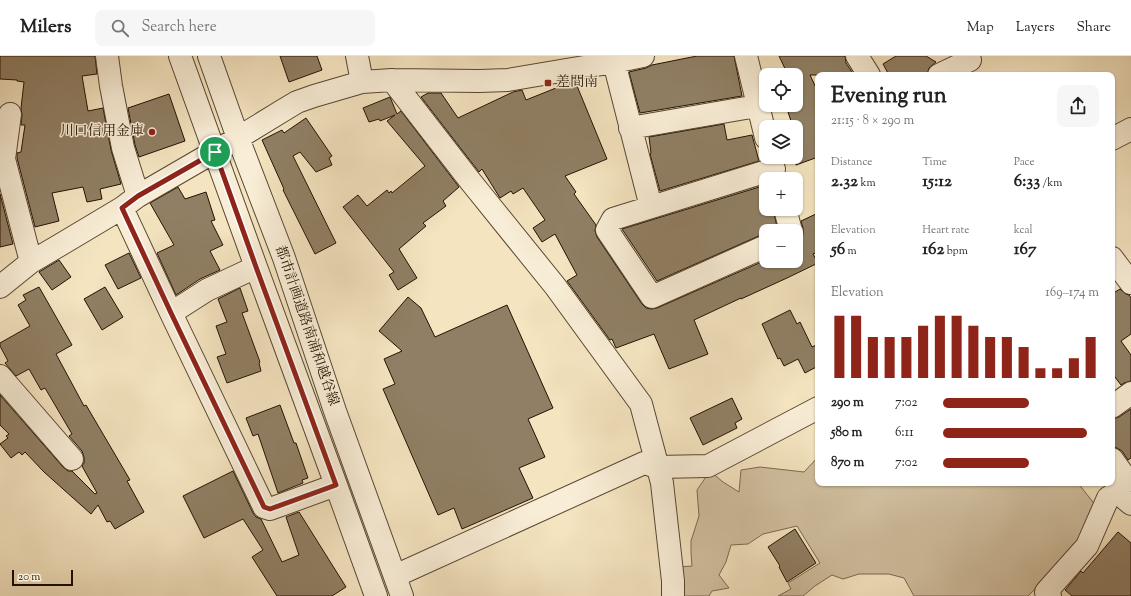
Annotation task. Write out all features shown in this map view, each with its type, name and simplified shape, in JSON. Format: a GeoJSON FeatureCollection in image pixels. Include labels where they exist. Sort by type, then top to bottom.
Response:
{"type":"FeatureCollection","features":[{"type":"Feature","properties":{"kind":"street"},"geometry":{"type":"LineString","coordinates":[[108,56],[110,86],[124,148],[130,202],[171,313],[264,507],[270,509],[336,485]]}},
{"type":"Feature","properties":{"kind":"street","name":"都市計画道路南浦和越谷線"},"geometry":{"type":"LineString","coordinates":[[180,56],[376,596]]}},
{"type":"Feature","properties":{"kind":"street","name":"都市計画道路南浦和越谷線"},"geometry":{"type":"LineString","coordinates":[[209,56],[238,138],[284,258],[335,411],[399,586]]}},
{"type":"Feature","properties":{"kind":"street"},"geometry":{"type":"LineString","coordinates":[[356,56],[362,82]]}},
{"type":"Feature","properties":{"kind":"street"},"geometry":{"type":"LineString","coordinates":[[0,287],[31,262],[60,246],[130,202],[297,102],[334,89],[362,82],[392,80],[508,80],[643,56]]}},
{"type":"Feature","properties":{"kind":"street"},"geometry":{"type":"LineString","coordinates":[[746,56],[762,120]]}},
{"type":"Feature","properties":{"kind":"street"},"geometry":{"type":"LineString","coordinates":[[857,56],[867,72]]}},
{"type":"Feature","properties":{"kind":"street"},"geometry":{"type":"LineString","coordinates":[[614,62],[651,207]]}},
{"type":"Feature","properties":{"kind":"street"},"geometry":{"type":"LineString","coordinates":[[948,72],[972,64]]}},
{"type":"Feature","properties":{"kind":"street"},"geometry":{"type":"LineString","coordinates":[[392,80],[471,182],[555,286],[641,404],[659,475],[673,581],[673,596]]}},
{"type":"Feature","properties":{"kind":"street"},"geometry":{"type":"LineString","coordinates":[[630,128],[758,106]]}},
{"type":"Feature","properties":{"kind":"street"},"geometry":{"type":"LineString","coordinates":[[10,114],[4,159],[31,262]]}},
{"type":"Feature","properties":{"kind":"street"},"geometry":{"type":"LineString","coordinates":[[1115,137],[1131,128]]}},
{"type":"Feature","properties":{"kind":"street"},"geometry":{"type":"LineString","coordinates":[[759,249],[652,297],[607,230],[612,219],[774,168]]}},
{"type":"Feature","properties":{"kind":"street"},"geometry":{"type":"LineString","coordinates":[[1115,262],[1131,283]]}},
{"type":"Feature","properties":{"kind":"street"},"geometry":{"type":"LineString","coordinates":[[171,313],[208,290],[256,267]]}},
{"type":"Feature","properties":{"kind":"street"},"geometry":{"type":"LineString","coordinates":[[0,376],[72,459]]}},
{"type":"Feature","properties":{"kind":"street"},"geometry":{"type":"LineString","coordinates":[[1115,405],[1131,393]]}},
{"type":"Feature","properties":{"kind":"street"},"geometry":{"type":"LineString","coordinates":[[399,586],[644,463],[659,475],[708,466],[815,410]]}},
{"type":"Feature","properties":{"kind":"street"},"geometry":{"type":"LineString","coordinates":[[1046,595],[1087,546],[1108,498],[1127,489],[1115,465]]}},
{"type":"Feature","properties":{"kind":"shaded area"},"geometry":{"type":"Polygon","coordinates":[[[815,460],[815,486],[1080,486],[1096,506],[1081,538],[1069,555],[1028,596],[914,596],[904,578],[889,574],[859,574],[843,579],[832,575],[803,596],[778,596],[791,589],[788,583],[820,563],[797,526],[763,534],[748,544],[731,545],[726,562],[719,575],[729,588],[712,591],[709,596],[679,596],[678,567],[692,566],[691,541],[699,516],[697,490],[710,471],[723,482],[739,492],[741,470],[760,467],[804,472],[815,460]]]}},
{"type":"Feature","properties":{"kind":"building"},"geometry":{"type":"Polygon","coordinates":[[[0,56],[95,56],[97,74],[82,76],[88,111],[103,108],[111,150],[121,184],[100,189],[102,199],[87,202],[83,187],[52,193],[59,221],[35,227],[17,158],[17,153],[21,152],[25,125],[21,125],[24,82],[0,79],[0,56]]]}},
{"type":"Feature","properties":{"kind":"building"},"geometry":{"type":"Polygon","coordinates":[[[280,56],[317,56],[322,70],[289,82],[280,56]]]}},
{"type":"Feature","properties":{"kind":"building"},"geometry":{"type":"Polygon","coordinates":[[[697,56],[734,56],[742,96],[640,113],[629,72],[652,65],[697,56]]]}},
{"type":"Feature","properties":{"kind":"building"},"geometry":{"type":"Polygon","coordinates":[[[779,56],[845,56],[846,63],[852,72],[815,72],[815,75],[810,75],[815,86],[815,158],[803,162],[803,120],[791,120],[788,112],[803,112],[803,68],[785,68],[779,56]]]}},
{"type":"Feature","properties":{"kind":"building"},"geometry":{"type":"Polygon","coordinates":[[[896,56],[926,56],[936,62],[929,68],[928,72],[887,72],[883,64],[896,56]]]}},
{"type":"Feature","properties":{"kind":"building"},"geometry":{"type":"Polygon","coordinates":[[[575,81],[607,159],[565,176],[576,192],[574,194],[596,225],[595,231],[597,237],[646,308],[657,308],[759,263],[759,268],[803,268],[803,224],[801,221],[815,214],[815,253],[813,254],[815,258],[815,264],[694,320],[708,354],[669,369],[654,334],[616,348],[612,339],[610,340],[567,281],[577,275],[555,234],[542,242],[533,228],[545,220],[523,188],[513,194],[511,191],[500,198],[482,169],[479,172],[421,97],[428,93],[441,93],[458,118],[513,92],[522,90],[526,100],[575,81]]]}},
{"type":"Feature","properties":{"kind":"building"},"geometry":{"type":"Polygon","coordinates":[[[169,94],[185,141],[139,157],[135,145],[128,108],[169,94]]]}},
{"type":"Feature","properties":{"kind":"building"},"geometry":{"type":"Polygon","coordinates":[[[390,97],[397,114],[401,111],[459,187],[443,201],[446,206],[423,223],[426,226],[399,249],[417,278],[398,290],[389,275],[394,272],[343,207],[358,195],[367,206],[387,190],[389,193],[391,191],[392,193],[425,166],[387,121],[395,115],[380,121],[379,119],[369,122],[363,108],[390,97]]]}},
{"type":"Feature","properties":{"kind":"building"},"geometry":{"type":"Polygon","coordinates":[[[306,118],[332,156],[329,158],[332,165],[316,172],[300,152],[293,156],[336,243],[315,254],[283,190],[284,189],[262,140],[282,130],[284,133],[306,118]]]}},
{"type":"Feature","properties":{"kind":"building"},"geometry":{"type":"Polygon","coordinates":[[[724,124],[727,140],[752,135],[759,161],[660,191],[650,154],[649,137],[724,124]]]}},
{"type":"Feature","properties":{"kind":"building"},"geometry":{"type":"Polygon","coordinates":[[[178,187],[185,199],[206,192],[215,220],[211,221],[223,245],[210,251],[220,270],[200,279],[176,295],[157,253],[174,245],[150,203],[178,187]]]}},
{"type":"Feature","properties":{"kind":"building"},"geometry":{"type":"Polygon","coordinates":[[[759,187],[759,216],[775,216],[776,224],[759,224],[759,236],[657,281],[622,229],[759,187]]]}},
{"type":"Feature","properties":{"kind":"building"},"geometry":{"type":"Polygon","coordinates":[[[0,194],[13,244],[0,247],[0,194]]]}},
{"type":"Feature","properties":{"kind":"building"},"geometry":{"type":"Polygon","coordinates":[[[129,253],[141,278],[118,289],[105,265],[129,253]]]}},
{"type":"Feature","properties":{"kind":"building"},"geometry":{"type":"Polygon","coordinates":[[[59,260],[71,277],[52,290],[39,272],[59,260]]]}},
{"type":"Feature","properties":{"kind":"building"},"geometry":{"type":"Polygon","coordinates":[[[39,287],[72,345],[56,354],[84,406],[86,405],[130,480],[127,481],[144,512],[115,529],[110,521],[107,522],[98,505],[91,514],[44,472],[25,452],[22,455],[19,452],[11,458],[0,444],[8,438],[6,436],[9,434],[0,425],[0,395],[63,467],[68,471],[72,471],[95,494],[97,493],[82,466],[84,463],[84,457],[82,451],[69,436],[72,434],[45,388],[41,390],[29,369],[16,376],[5,363],[8,361],[0,346],[0,343],[30,326],[18,305],[26,300],[23,295],[39,287]]]}},
{"type":"Feature","properties":{"kind":"building"},"geometry":{"type":"Polygon","coordinates":[[[105,287],[123,317],[102,330],[84,299],[105,287]]]}},
{"type":"Feature","properties":{"kind":"building"},"geometry":{"type":"Polygon","coordinates":[[[240,288],[248,311],[242,313],[260,362],[261,371],[227,383],[217,357],[226,354],[216,326],[227,322],[218,299],[240,288]]]}},
{"type":"Feature","properties":{"kind":"building"},"geometry":{"type":"Polygon","coordinates":[[[1120,289],[1131,298],[1131,334],[1121,341],[1131,355],[1131,381],[1121,385],[1115,377],[1115,292],[1120,289]]]}},
{"type":"Feature","properties":{"kind":"building"},"geometry":{"type":"Polygon","coordinates":[[[408,297],[421,308],[435,337],[507,305],[553,408],[528,419],[545,457],[519,468],[533,498],[462,529],[454,508],[438,515],[383,389],[395,384],[384,359],[402,351],[379,331],[408,297]]]}},
{"type":"Feature","properties":{"kind":"building"},"geometry":{"type":"Polygon","coordinates":[[[790,310],[797,324],[800,322],[812,347],[815,346],[815,368],[805,373],[798,359],[784,366],[780,358],[778,359],[762,324],[790,310]]]}},
{"type":"Feature","properties":{"kind":"building"},"geometry":{"type":"Polygon","coordinates":[[[732,398],[742,419],[735,423],[737,428],[703,445],[690,418],[732,398]]]}},
{"type":"Feature","properties":{"kind":"building"},"geometry":{"type":"Polygon","coordinates":[[[280,405],[294,443],[296,443],[308,478],[302,480],[303,483],[278,493],[258,434],[253,436],[246,418],[280,405]]]}},
{"type":"Feature","properties":{"kind":"building"},"geometry":{"type":"Polygon","coordinates":[[[1131,409],[1131,458],[1128,460],[1122,451],[1115,448],[1115,418],[1131,409]]]}},
{"type":"Feature","properties":{"kind":"building"},"geometry":{"type":"Polygon","coordinates":[[[233,471],[253,513],[256,517],[261,519],[282,562],[299,555],[286,517],[299,512],[346,587],[332,596],[277,596],[252,557],[263,550],[243,519],[204,538],[183,496],[233,471]]]}},
{"type":"Feature","properties":{"kind":"building"},"geometry":{"type":"Polygon","coordinates":[[[795,529],[816,563],[787,582],[779,567],[780,566],[768,547],[795,529]]]}},
{"type":"Feature","properties":{"kind":"building"},"geometry":{"type":"Polygon","coordinates":[[[1118,532],[1131,543],[1131,596],[1072,596],[1065,590],[1081,571],[1083,573],[1118,532]]]}},
{"type":"Feature","properties":{"kind":"place","name":"差間南"},"geometry":{"type":"Point","coordinates":[548,83]}},
{"type":"Feature","properties":{"kind":"place","name":"川口信用金庫"},"geometry":{"type":"Point","coordinates":[152,132]}},
{"type":"Feature","properties":{"kind":"route"},"geometry":{"type":"LineString","coordinates":[[215,152],[336,485],[270,509],[264,507],[122,208],[138,196],[215,152]]}}]}
